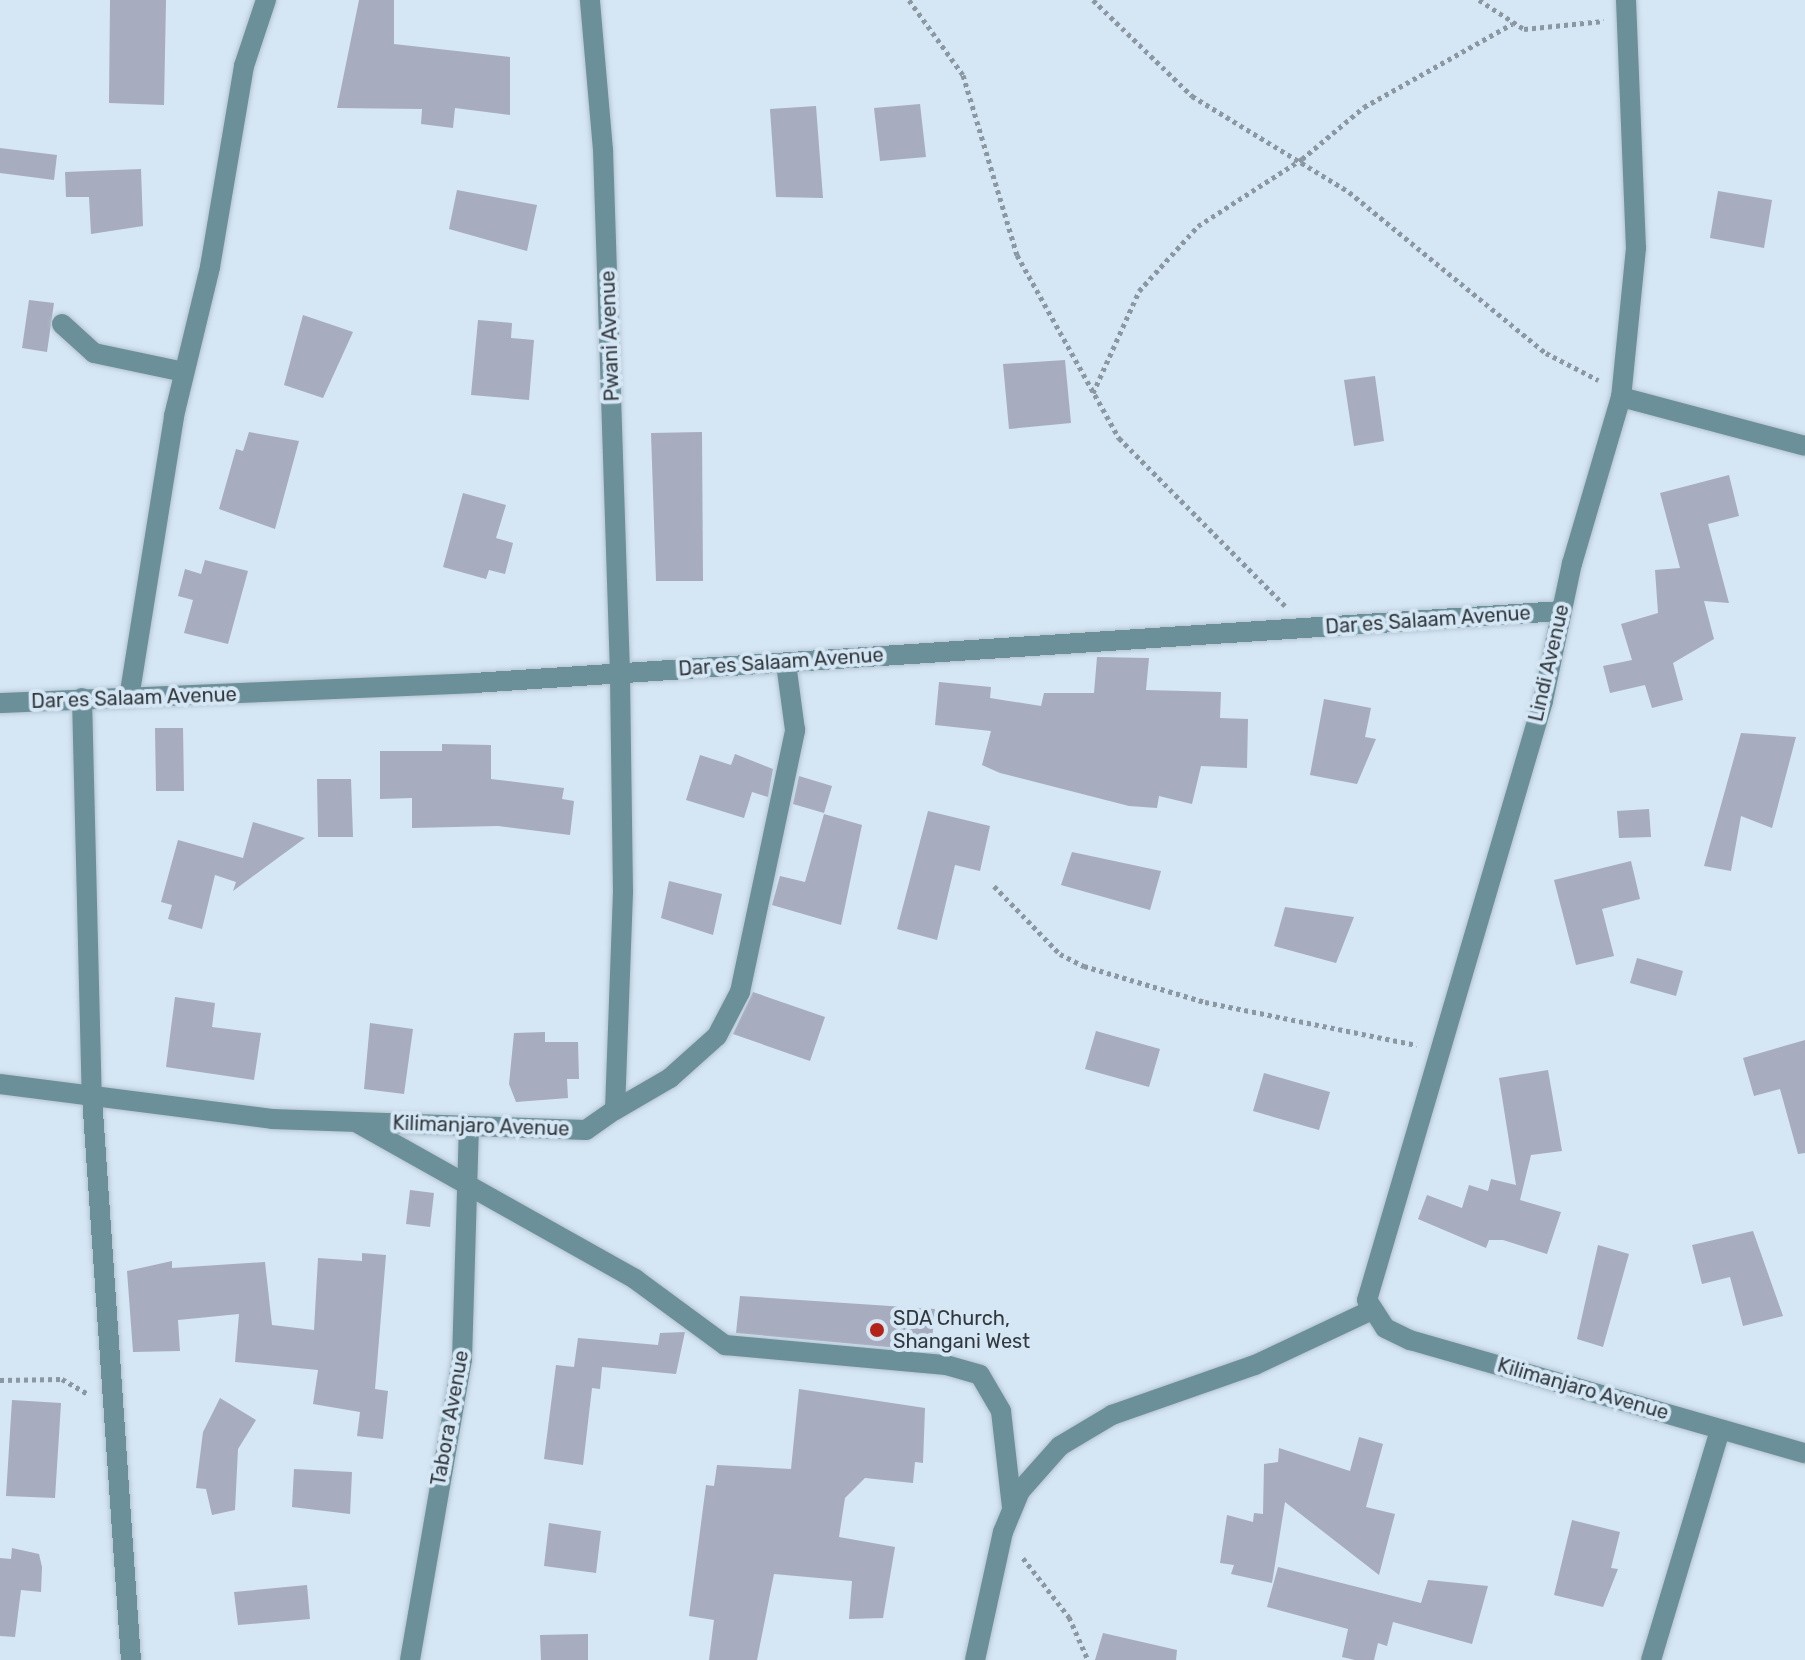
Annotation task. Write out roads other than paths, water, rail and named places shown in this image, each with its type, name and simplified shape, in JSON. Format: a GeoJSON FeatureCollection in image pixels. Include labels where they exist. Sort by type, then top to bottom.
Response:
{"type":"FeatureCollection","features":[{"type":"Feature","properties":{"kind":"street"},"geometry":{"type":"LineString","coordinates":[[129,698],[184,372],[210,267],[244,66],[266,0]]}},
{"type":"Feature","properties":{"kind":"street","name":"Pwani Avenue"},"geometry":{"type":"LineString","coordinates":[[590,0],[603,150],[620,673]]}},
{"type":"Feature","properties":{"kind":"street","name":"Lindi Avenue"},"geometry":{"type":"LineString","coordinates":[[1370,1311],[1369,1282],[1543,701],[1561,611],[1622,391],[1636,248],[1626,8]]}},
{"type":"Feature","properties":{"kind":"street"},"geometry":{"type":"LineString","coordinates":[[62,324],[94,353],[184,372]]}},
{"type":"Feature","properties":{"kind":"street"},"geometry":{"type":"LineString","coordinates":[[1622,391],[1805,446]]}},
{"type":"Feature","properties":{"kind":"street","name":"Dar es Salaam Avenue"},"geometry":{"type":"LineString","coordinates":[[0,703],[620,673],[1561,611]]}},
{"type":"Feature","properties":{"kind":"street","name":"Kilimanjaro Avenue"},"geometry":{"type":"LineString","coordinates":[[0,1084],[92,1097],[356,1122],[586,1130],[670,1078],[717,1036],[740,992],[795,730],[786,663]]}},
{"type":"Feature","properties":{"kind":"street"},"geometry":{"type":"LineString","coordinates":[[615,1110],[623,923],[620,673]]}},
{"type":"Feature","properties":{"kind":"street"},"geometry":{"type":"LineString","coordinates":[[82,698],[92,1097],[131,1660]]}},
{"type":"Feature","properties":{"kind":"street"},"geometry":{"type":"LineString","coordinates":[[356,1122],[471,1192],[635,1279],[725,1345],[946,1365],[980,1375],[1001,1411],[1012,1508]]}},
{"type":"Feature","properties":{"kind":"street","name":"Tabora Avenue"},"geometry":{"type":"LineString","coordinates":[[410,1660],[459,1384],[471,1192],[469,1127]]}},
{"type":"Feature","properties":{"kind":"street"},"geometry":{"type":"LineString","coordinates":[[975,1660],[1003,1532],[1012,1508],[1051,1455],[1112,1415],[1255,1365],[1370,1311]]}},
{"type":"Feature","properties":{"kind":"street","name":"Kilimanjaro Avenue"},"geometry":{"type":"LineString","coordinates":[[1370,1311],[1410,1340],[1805,1453]]}},
{"type":"Feature","properties":{"kind":"street"},"geometry":{"type":"LineString","coordinates":[[1651,1660],[1720,1430]]}},
{"type":"Feature","properties":{"kind":"place","name":"SDA Church, Shangani West"},"geometry":{"type":"Point","coordinates":[877,1330]}}]}
